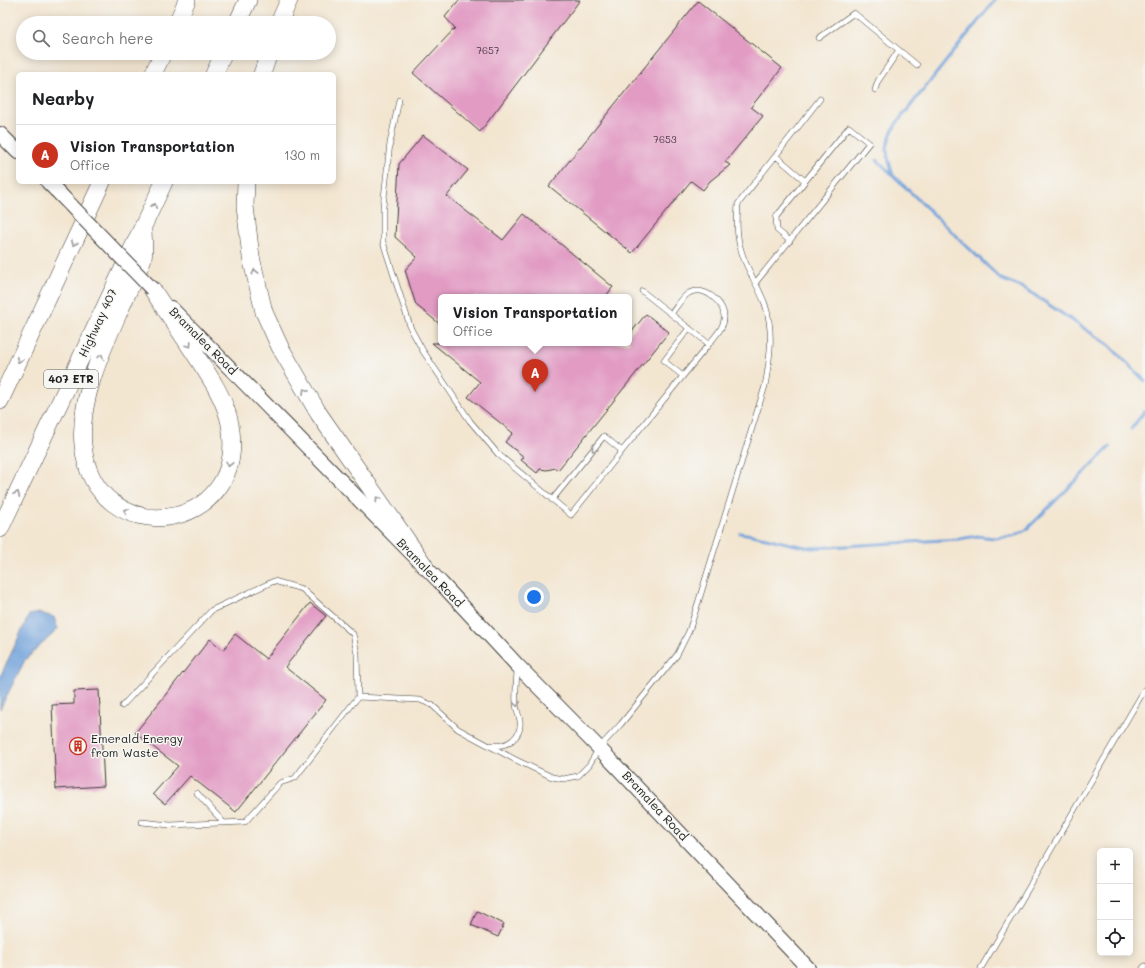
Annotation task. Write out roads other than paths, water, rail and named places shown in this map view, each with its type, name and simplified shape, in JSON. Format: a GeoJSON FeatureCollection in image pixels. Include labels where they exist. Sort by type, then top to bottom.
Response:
{"type":"FeatureCollection","features":[{"type":"Feature","properties":{"kind":"highway"},"geometry":{"type":"LineString","coordinates":[[180,16],[188,0]]}},
{"type":"Feature","properties":{"kind":"highway"},"geometry":{"type":"LineString","coordinates":[[240,16],[248,0]]}},
{"type":"Feature","properties":{"kind":"highway"},"geometry":{"type":"LineString","coordinates":[[282,16],[289,0]]}},
{"type":"Feature","properties":{"kind":"highway"},"geometry":{"type":"LineString","coordinates":[[154,72],[160,60]]}},
{"type":"Feature","properties":{"kind":"highway"},"geometry":{"type":"LineString","coordinates":[[215,72],[221,60]]}},
{"type":"Feature","properties":{"kind":"highway"},"geometry":{"type":"LineString","coordinates":[[263,72],[267,60]]}},
{"type":"Feature","properties":{"kind":"highway"},"geometry":{"type":"LineString","coordinates":[[0,400],[101,184]]}},
{"type":"Feature","properties":{"kind":"highway","name":"Highway 407"},"geometry":{"type":"LineString","coordinates":[[0,529],[163,184]]}},
{"type":"Feature","properties":{"kind":"highway"},"geometry":{"type":"LineString","coordinates":[[246,184],[245,206],[251,257],[264,312],[280,347],[319,414],[424,566]]}},
{"type":"Feature","properties":{"kind":"highway"},"geometry":{"type":"LineString","coordinates":[[143,229],[143,256],[102,352],[89,390],[83,420],[84,446],[86,462],[93,479],[110,500],[132,514],[150,518],[169,518],[184,514],[203,504],[212,496],[222,482],[228,469],[232,443],[230,424],[222,401],[203,367],[152,289]]}},
{"type":"Feature","properties":{"kind":"main road"},"geometry":{"type":"LineString","coordinates":[[0,134],[16,150]]}},
{"type":"Feature","properties":{"kind":"main road","name":"Bramalea Road"},"geometry":{"type":"LineString","coordinates":[[52,186],[424,566],[808,968]]}},
{"type":"Feature","properties":{"kind":"lane"},"geometry":{"type":"LineString","coordinates":[[819,38],[854,13],[917,65]]}},
{"type":"Feature","properties":{"kind":"lane"},"geometry":{"type":"LineString","coordinates":[[875,90],[878,81],[899,50]]}},
{"type":"Feature","properties":{"kind":"lane"},"geometry":{"type":"LineString","coordinates":[[358,697],[420,700],[425,702],[432,705],[458,729],[483,743],[552,777],[563,779],[578,776],[589,765],[599,748],[626,718],[677,655],[689,631],[765,386],[771,350],[769,324],[765,305],[741,251],[737,222],[738,204],[820,99]]}},
{"type":"Feature","properties":{"kind":"lane"},"geometry":{"type":"LineString","coordinates":[[399,100],[389,150],[383,207],[383,242],[411,329],[423,351],[470,421],[498,454],[571,515],[720,330],[725,318],[723,308],[705,292],[697,290],[688,293],[671,314]]}},
{"type":"Feature","properties":{"kind":"lane"},"geometry":{"type":"LineString","coordinates":[[756,282],[790,241],[869,143],[849,127],[776,217],[777,230],[790,241]]}},
{"type":"Feature","properties":{"kind":"lane"},"geometry":{"type":"LineString","coordinates":[[776,156],[805,181]]}},
{"type":"Feature","properties":{"kind":"lane"},"geometry":{"type":"LineString","coordinates":[[642,291],[709,344]]}},
{"type":"Feature","properties":{"kind":"lane"},"geometry":{"type":"LineString","coordinates":[[683,376],[664,361],[689,328]]}},
{"type":"Feature","properties":{"kind":"lane"},"geometry":{"type":"LineString","coordinates":[[552,500],[604,436],[622,451]]}},
{"type":"Feature","properties":{"kind":"lane"},"geometry":{"type":"LineString","coordinates":[[122,706],[212,610],[274,581],[302,589],[353,634],[357,654],[358,697],[295,778],[280,783],[245,822],[170,825],[142,822]]}},
{"type":"Feature","properties":{"kind":"lane"},"geometry":{"type":"LineString","coordinates":[[483,743],[497,746],[504,745],[511,742],[520,730],[516,703],[517,665]]}},
{"type":"Feature","properties":{"kind":"lane"},"geometry":{"type":"LineString","coordinates":[[981,968],[1145,689]]}},
{"type":"Feature","properties":{"kind":"lane"},"geometry":{"type":"LineString","coordinates":[[197,793],[224,823]]}},
{"type":"Feature","properties":{"kind":"water"},"geometry":{"type":"Polygon","coordinates":[[[39,613],[54,617],[58,629],[25,660],[0,709],[0,677],[29,615],[39,613]]]}},
{"type":"Feature","properties":{"kind":"waterway"},"geometry":{"type":"LineString","coordinates":[[893,175],[888,160],[887,149],[889,138],[896,124],[995,0]]}},
{"type":"Feature","properties":{"kind":"waterway"},"geometry":{"type":"LineString","coordinates":[[877,160],[1001,279],[1024,288],[1109,345],[1145,381]]}},
{"type":"Feature","properties":{"kind":"waterway"},"geometry":{"type":"LineString","coordinates":[[1131,429],[1145,411]]}},
{"type":"Feature","properties":{"kind":"waterway"},"geometry":{"type":"LineString","coordinates":[[740,533],[812,548],[959,539],[977,536],[994,538],[1013,536],[1026,530],[1110,447]]}},
{"type":"Feature","properties":{"kind":"place","name":"Vision Transportation"},"geometry":{"type":"Point","coordinates":[535,392]}},
{"type":"Feature","properties":{"kind":"place","name":"Emerald Energy from Waste"},"geometry":{"type":"Point","coordinates":[78,746]}}]}
